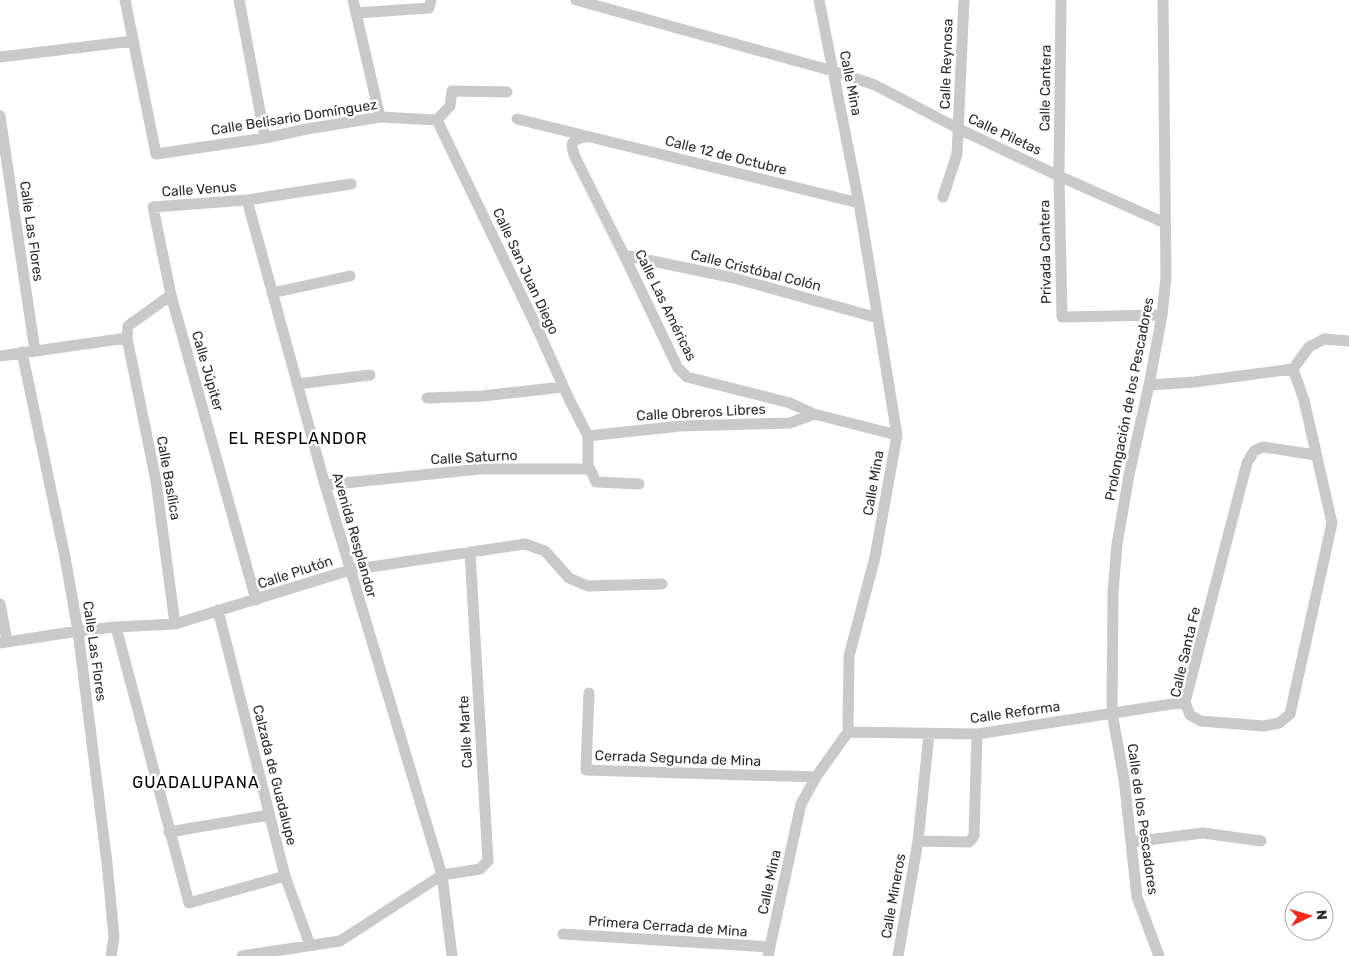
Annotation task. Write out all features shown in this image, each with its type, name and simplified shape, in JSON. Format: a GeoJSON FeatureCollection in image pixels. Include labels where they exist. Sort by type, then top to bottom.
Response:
{"type":"FeatureCollection","features":[{"type":"Feature","properties":{"kind":"street"},"geometry":{"type":"LineString","coordinates":[[0,57],[134,41],[126,0]]}},
{"type":"Feature","properties":{"kind":"street"},"geometry":{"type":"LineString","coordinates":[[239,0],[265,138]]}},
{"type":"Feature","properties":{"kind":"street"},"geometry":{"type":"LineString","coordinates":[[353,0],[380,117]]}},
{"type":"Feature","properties":{"kind":"street"},"geometry":{"type":"LineString","coordinates":[[356,14],[428,8],[431,0]]}},
{"type":"Feature","properties":{"kind":"street","name":"Calle Piletas"},"geometry":{"type":"LineString","coordinates":[[576,0],[875,84],[959,129],[1165,223]]}},
{"type":"Feature","properties":{"kind":"street","name":"Calle Mina"},"geometry":{"type":"LineString","coordinates":[[769,952],[801,804],[816,777],[848,732],[849,656],[875,557],[897,435],[859,203],[819,0]]}},
{"type":"Feature","properties":{"kind":"street","name":"Calle Reynosa"},"geometry":{"type":"LineString","coordinates":[[943,197],[957,154],[964,0]]}},
{"type":"Feature","properties":{"kind":"street","name":"Calle Cantera"},"geometry":{"type":"LineString","coordinates":[[1059,176],[1061,0]]}},
{"type":"Feature","properties":{"kind":"street","name":"Prolongación de los Pescadores"},"geometry":{"type":"LineString","coordinates":[[1112,713],[1113,592],[1117,544],[1129,475],[1162,315],[1166,277],[1163,0]]}},
{"type":"Feature","properties":{"kind":"street","name":"Calle Belisario Domínguez"},"geometry":{"type":"LineString","coordinates":[[134,41],[156,154],[265,138],[380,117],[437,120]]}},
{"type":"Feature","properties":{"kind":"street"},"geometry":{"type":"LineString","coordinates":[[437,120],[450,106],[452,90],[507,92]]}},
{"type":"Feature","properties":{"kind":"street","name":"Calle Las Flores"},"geometry":{"type":"LineString","coordinates":[[0,116],[35,350]]}},
{"type":"Feature","properties":{"kind":"street","name":"Calle 12 de Octubre"},"geometry":{"type":"LineString","coordinates":[[517,119],[859,203]]}},
{"type":"Feature","properties":{"kind":"street","name":"Calle San Juan Diego"},"geometry":{"type":"LineString","coordinates":[[437,120],[588,436]]}},
{"type":"Feature","properties":{"kind":"street","name":"Calle Las Américas"},"geometry":{"type":"LineString","coordinates":[[585,137],[576,138],[573,141],[573,151],[678,368],[687,377],[790,403],[814,414],[897,435]]}},
{"type":"Feature","properties":{"kind":"street","name":"Privada Cantera"},"geometry":{"type":"LineString","coordinates":[[1059,176],[1062,317],[1162,315]]}},
{"type":"Feature","properties":{"kind":"street","name":"Calle Venus"},"geometry":{"type":"LineString","coordinates":[[153,207],[247,200],[351,184]]}},
{"type":"Feature","properties":{"kind":"street","name":"Avenida Resplandor"},"geometry":{"type":"LineString","coordinates":[[247,200],[325,485],[442,875],[452,956]]}},
{"type":"Feature","properties":{"kind":"street","name":"Calle Júpiter"},"geometry":{"type":"LineString","coordinates":[[153,207],[171,295],[256,600]]}},
{"type":"Feature","properties":{"kind":"street","name":"Calle Cristóbal Colón"},"geometry":{"type":"LineString","coordinates":[[624,255],[734,278],[878,318]]}},
{"type":"Feature","properties":{"kind":"street"},"geometry":{"type":"LineString","coordinates":[[272,293],[350,276]]}},
{"type":"Feature","properties":{"kind":"street"},"geometry":{"type":"LineString","coordinates":[[0,356],[127,338],[128,326],[171,295]]}},
{"type":"Feature","properties":{"kind":"street","name":"Calle Basílica"},"geometry":{"type":"LineString","coordinates":[[127,338],[156,481],[175,624]]}},
{"type":"Feature","properties":{"kind":"street"},"geometry":{"type":"LineString","coordinates":[[1149,385],[1194,382],[1293,369],[1309,348],[1324,339],[1349,341]]}},
{"type":"Feature","properties":{"kind":"street","name":"Calle Las Flores"},"geometry":{"type":"LineString","coordinates":[[22,352],[65,556],[78,631],[107,863],[114,938],[111,956]]}},
{"type":"Feature","properties":{"kind":"street"},"geometry":{"type":"LineString","coordinates":[[1293,369],[1304,400],[1316,455]]}},
{"type":"Feature","properties":{"kind":"street"},"geometry":{"type":"LineString","coordinates":[[297,384],[370,375]]}},
{"type":"Feature","properties":{"kind":"street"},"geometry":{"type":"LineString","coordinates":[[428,398],[482,396],[563,387]]}},
{"type":"Feature","properties":{"kind":"street","name":"Calle Obreros Libres"},"geometry":{"type":"LineString","coordinates":[[588,436],[680,426],[790,423],[814,414]]}},
{"type":"Feature","properties":{"kind":"street"},"geometry":{"type":"LineString","coordinates":[[588,436],[588,466],[596,482],[639,484]]}},
{"type":"Feature","properties":{"kind":"street","name":"Calle Santa Fe"},"geometry":{"type":"LineString","coordinates":[[1264,447],[1316,455],[1332,523],[1290,714],[1279,723],[1264,726],[1201,721],[1190,715],[1185,702],[1247,463],[1254,451],[1264,447]]}},
{"type":"Feature","properties":{"kind":"street","name":"Calle Saturno"},"geometry":{"type":"LineString","coordinates":[[325,485],[480,469],[590,470]]}},
{"type":"Feature","properties":{"kind":"street","name":"Calle Plutón"},"geometry":{"type":"LineString","coordinates":[[4,642],[78,631],[175,624],[350,570],[525,544],[545,551],[570,578],[588,586],[662,584]]}},
{"type":"Feature","properties":{"kind":"street","name":"Calle Marte"},"geometry":{"type":"LineString","coordinates":[[442,875],[480,869],[488,861],[470,552]]}},
{"type":"Feature","properties":{"kind":"street"},"geometry":{"type":"LineString","coordinates":[[0,604],[4,642]]}},
{"type":"Feature","properties":{"kind":"street","name":"Calzada de Guadalupe"},"geometry":{"type":"LineString","coordinates":[[218,610],[285,876],[310,946]]}},
{"type":"Feature","properties":{"kind":"street"},"geometry":{"type":"LineString","coordinates":[[116,627],[189,903],[285,876]]}},
{"type":"Feature","properties":{"kind":"street","name":"Cerrada Segunda de Mina"},"geometry":{"type":"LineString","coordinates":[[589,693],[586,770],[816,777]]}},
{"type":"Feature","properties":{"kind":"street","name":"Calle Reforma"},"geometry":{"type":"LineString","coordinates":[[848,732],[977,734],[1185,702]]}},
{"type":"Feature","properties":{"kind":"street","name":"Calle de los Pescadores"},"geometry":{"type":"LineString","coordinates":[[1112,713],[1124,779],[1137,897],[1159,956]]}},
{"type":"Feature","properties":{"kind":"street","name":"Calle Mineros"},"geometry":{"type":"LineString","coordinates":[[898,956],[918,841],[929,734]]}},
{"type":"Feature","properties":{"kind":"street"},"geometry":{"type":"LineString","coordinates":[[918,841],[969,842],[974,836],[977,734]]}},
{"type":"Feature","properties":{"kind":"street"},"geometry":{"type":"LineString","coordinates":[[169,832],[269,815]]}},
{"type":"Feature","properties":{"kind":"street"},"geometry":{"type":"LineString","coordinates":[[1131,842],[1203,833],[1261,841]]}},
{"type":"Feature","properties":{"kind":"street"},"geometry":{"type":"LineString","coordinates":[[242,956],[340,941],[442,875]]}},
{"type":"Feature","properties":{"kind":"street","name":"Primera Cerrada de Mina"},"geometry":{"type":"LineString","coordinates":[[564,934],[769,952]]}},
{"type":"Feature","properties":{"kind":"district","name":"EL RESPLANDOR"},"geometry":{"type":"Point","coordinates":[298,438]}},
{"type":"Feature","properties":{"kind":"district","name":"GUADALUPANA"},"geometry":{"type":"Point","coordinates":[196,782]}}]}
